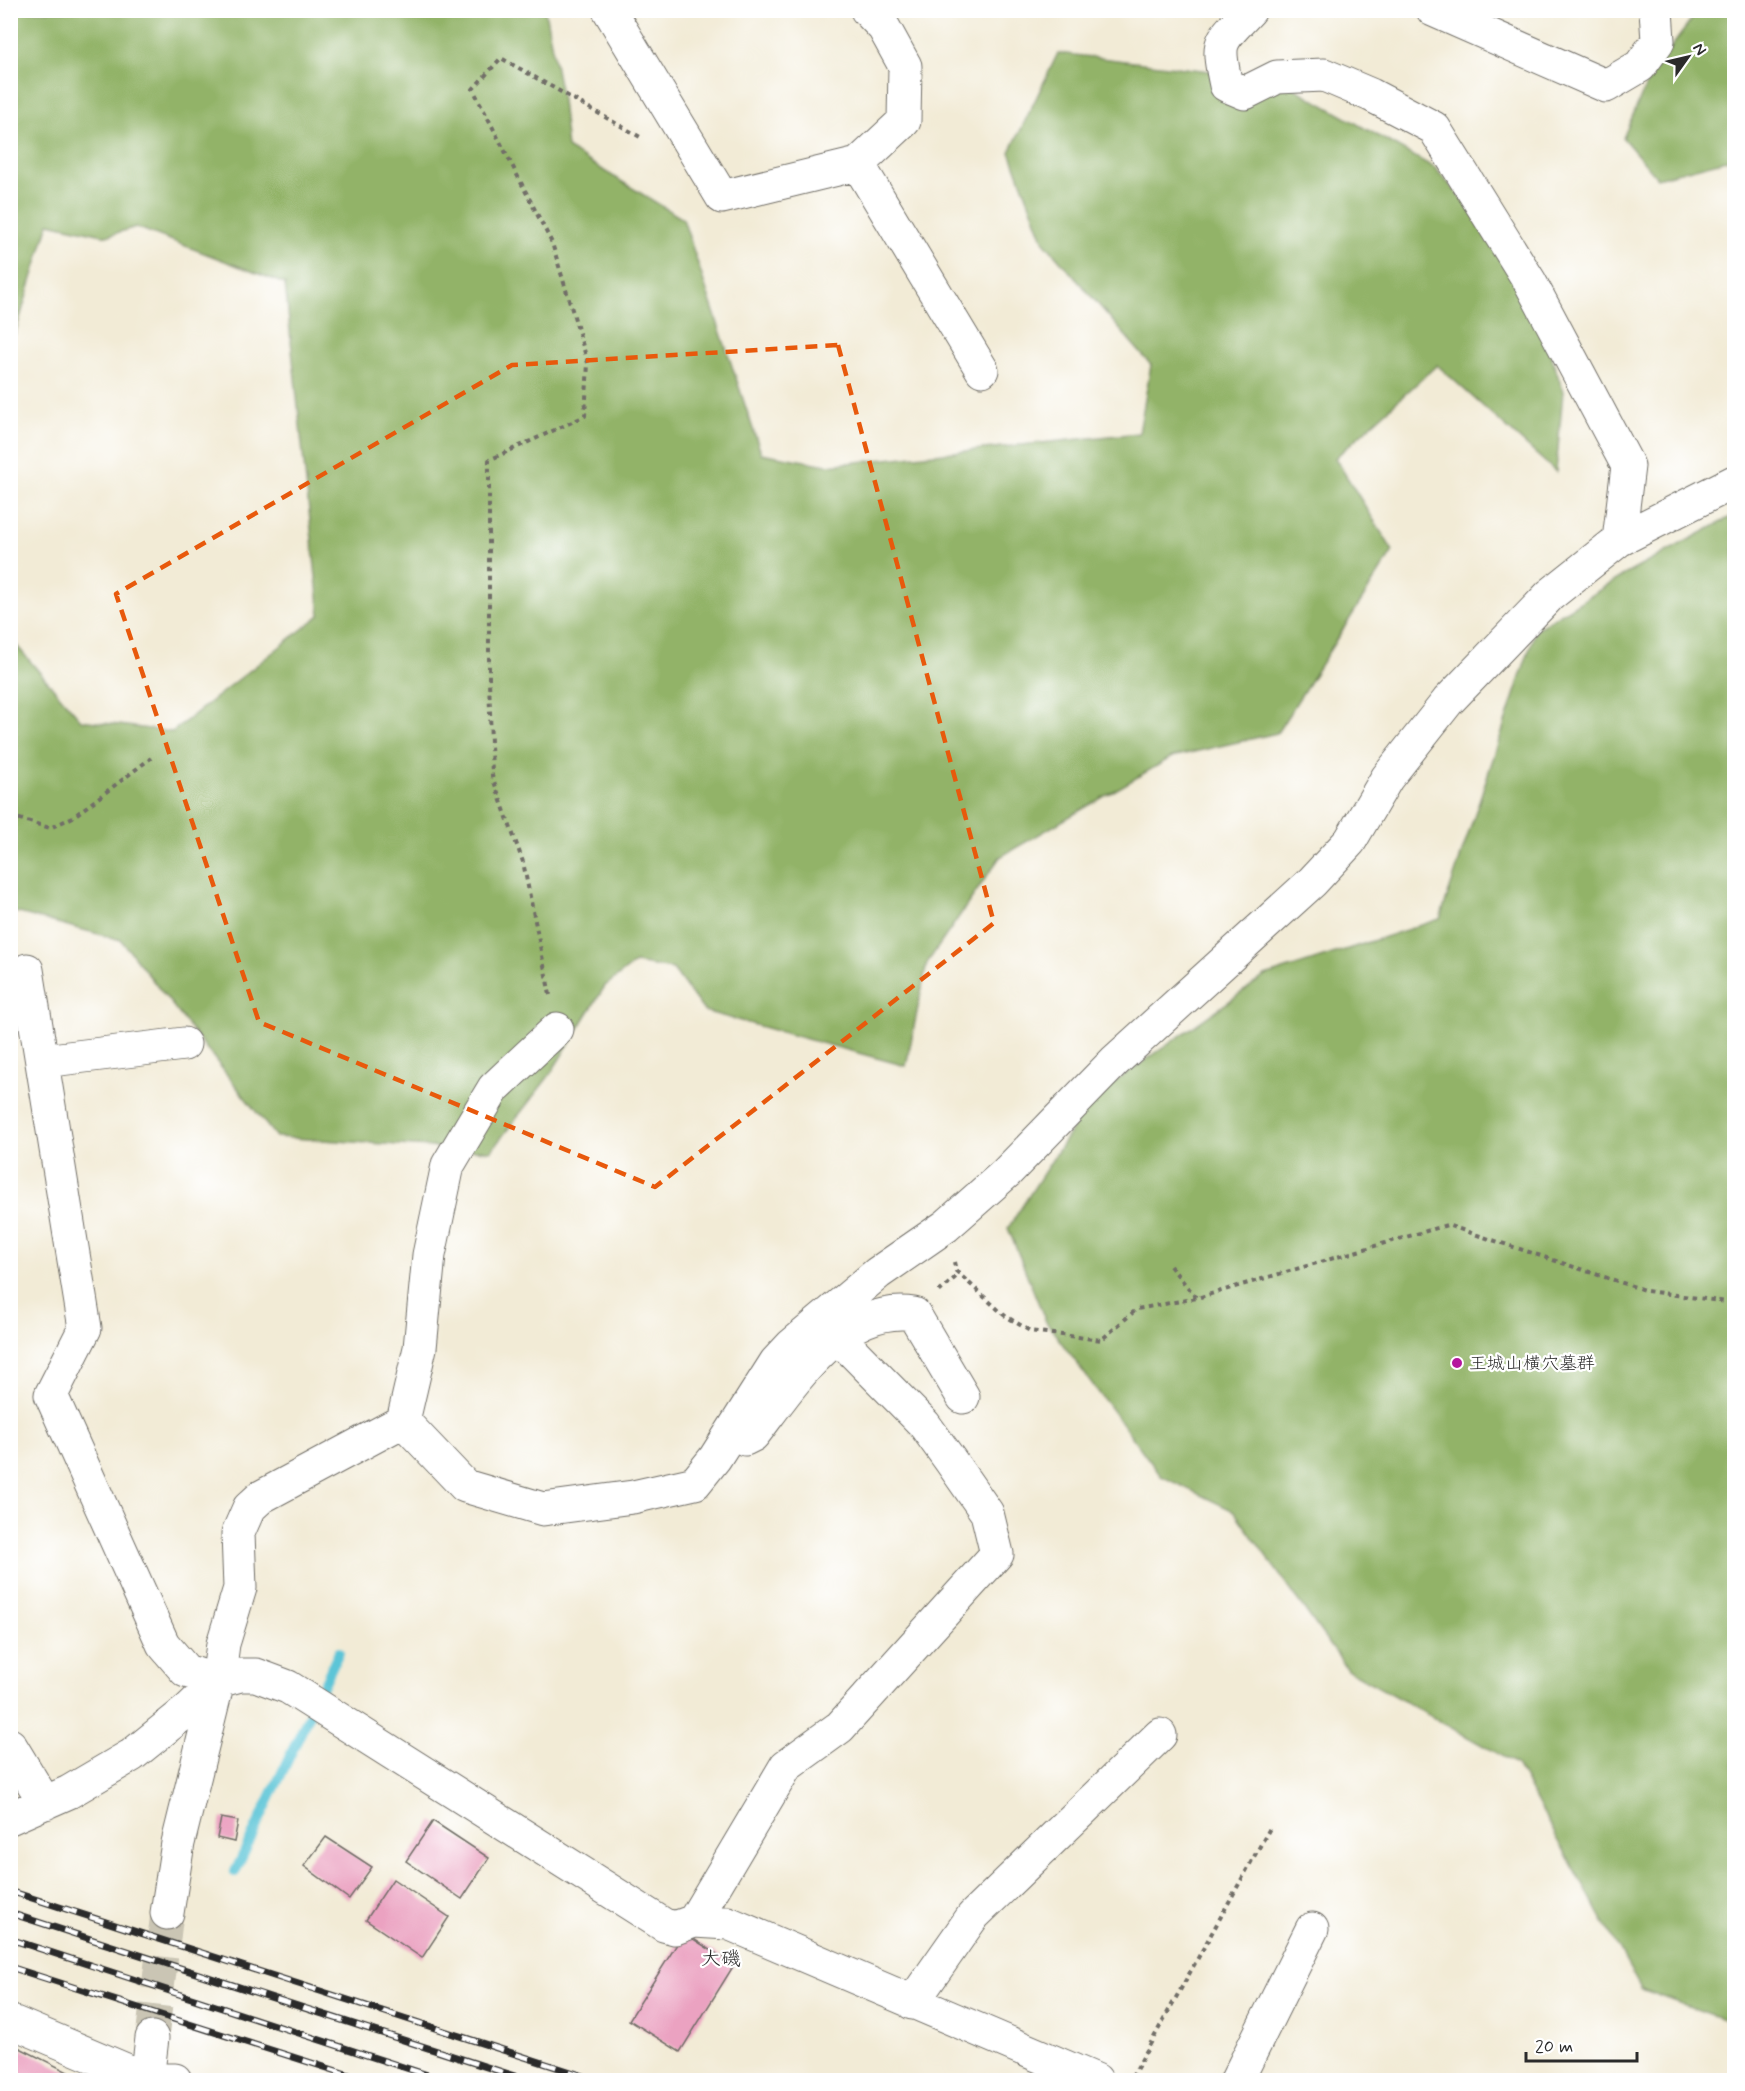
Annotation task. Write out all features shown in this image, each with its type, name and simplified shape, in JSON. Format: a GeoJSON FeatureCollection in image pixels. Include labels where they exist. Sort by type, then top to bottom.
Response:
{"type":"FeatureCollection","features":[{"type":"Feature","properties":{"kind":"street"},"geometry":{"type":"LineString","coordinates":[[609,10],[722,197],[858,164],[904,121],[905,66],[884,28],[867,10]]}},
{"type":"Feature","properties":{"kind":"street"},"geometry":{"type":"LineString","coordinates":[[1250,10],[1221,41],[1220,57],[1226,85],[1245,93],[1277,77],[1324,75],[1371,95],[1434,128],[1530,282],[1628,466],[1619,540]]}},
{"type":"Feature","properties":{"kind":"street"},"geometry":{"type":"LineString","coordinates":[[1433,10],[1605,86],[1640,66],[1658,41],[1656,10]]}},
{"type":"Feature","properties":{"kind":"street"},"geometry":{"type":"LineString","coordinates":[[858,164],[982,370]]}},
{"type":"Feature","properties":{"kind":"street"},"geometry":{"type":"LineString","coordinates":[[403,1421],[465,1486],[543,1509],[633,1497],[695,1483],[716,1458],[776,1362],[791,1346],[878,1273],[946,1226],[1006,1173],[1115,1060],[1312,882],[1350,841],[1387,778],[1448,701],[1550,595],[1619,540],[1734,482]]}},
{"type":"Feature","properties":{"kind":"street"},"geometry":{"type":"LineString","coordinates":[[27,970],[85,1328],[51,1395],[163,1644],[186,1671],[218,1681]]}},
{"type":"Feature","properties":{"kind":"street"},"geometry":{"type":"LineString","coordinates":[[167,1913],[178,1843],[218,1681],[223,1644],[240,1588],[238,1533],[249,1508],[261,1497],[403,1421],[420,1348],[429,1255],[448,1165],[494,1088],[557,1029]]}},
{"type":"Feature","properties":{"kind":"street"},"geometry":{"type":"LineString","coordinates":[[43,1061],[184,1044]]}},
{"type":"Feature","properties":{"kind":"street"},"geometry":{"type":"LineString","coordinates":[[716,1458],[753,1435],[820,1353],[838,1337],[854,1327],[894,1311],[914,1314],[963,1397]]}},
{"type":"Feature","properties":{"kind":"street"},"geometry":{"type":"LineString","coordinates":[[694,1921],[786,1766],[840,1727],[997,1554],[987,1513],[950,1460],[916,1416],[838,1337]]}},
{"type":"Feature","properties":{"kind":"street"},"geometry":{"type":"LineString","coordinates":[[10,1818],[88,1781],[132,1755],[189,1709],[218,1681],[240,1675],[256,1675],[296,1693],[333,1719],[664,1925],[675,1928],[694,1921],[728,1923],[1096,2080]]}},
{"type":"Feature","properties":{"kind":"street"},"geometry":{"type":"LineString","coordinates":[[912,2003],[973,1917],[1161,1735]]}},
{"type":"Feature","properties":{"kind":"street"},"geometry":{"type":"LineString","coordinates":[[10,1745],[45,1803]]}},
{"type":"Feature","properties":{"kind":"street"},"geometry":{"type":"LineString","coordinates":[[1237,2080],[1312,1929]]}},
{"type":"Feature","properties":{"kind":"street"},"geometry":{"type":"LineString","coordinates":[[10,2021],[157,2080],[152,2038]]}},
{"type":"Feature","properties":{"kind":"path"},"geometry":{"type":"LineString","coordinates":[[557,1029],[523,861],[492,776],[489,679],[489,460],[585,416],[588,363],[552,243],[473,89],[501,58],[650,142]]}},
{"type":"Feature","properties":{"kind":"path"},"geometry":{"type":"LineString","coordinates":[[10,816],[50,828],[82,811],[151,758]]}},
{"type":"Feature","properties":{"kind":"path"},"geometry":{"type":"LineString","coordinates":[[946,1226],[956,1271],[1004,1315],[1030,1330],[1101,1340],[1137,1309],[1197,1298],[1447,1226],[1647,1291],[1734,1304]]}},
{"type":"Feature","properties":{"kind":"path"},"geometry":{"type":"LineString","coordinates":[[1170,1266],[1197,1298]]}},
{"type":"Feature","properties":{"kind":"path"},"geometry":{"type":"LineString","coordinates":[[1130,2080],[1270,1828]]}},
{"type":"Feature","properties":{"kind":"highlighted area"},"geometry":{"type":"Polygon","coordinates":[[[838,345],[994,923],[655,1187],[259,1022],[116,594],[512,365],[838,345]]]}},
{"type":"Feature","properties":{"kind":"green space"},"geometry":{"type":"Polygon","coordinates":[[[11,11],[545,11],[562,100],[567,148],[683,219],[761,453],[827,465],[1139,433],[1151,365],[1044,242],[1010,152],[1058,53],[1278,79],[1435,168],[1508,251],[1541,325],[1563,391],[1556,472],[1437,365],[1335,458],[1393,551],[1277,733],[1172,757],[1000,857],[927,963],[906,1066],[704,1011],[673,969],[635,963],[605,986],[549,1076],[491,1151],[276,1137],[121,940],[11,911],[10,638],[81,720],[172,732],[320,615],[285,284],[136,227],[107,236],[49,223],[15,334],[11,337],[11,11]]]}},
{"type":"Feature","properties":{"kind":"green space"},"geometry":{"type":"Polygon","coordinates":[[[1698,11],[1734,11],[1734,158],[1657,178],[1623,138],[1650,76],[1698,11]]]}},
{"type":"Feature","properties":{"kind":"green space"},"geometry":{"type":"Polygon","coordinates":[[[1734,515],[1734,2023],[1641,1989],[1516,1764],[1348,1670],[1234,1511],[1161,1476],[1046,1322],[1008,1228],[1092,1098],[1265,976],[1440,919],[1536,629],[1624,575],[1734,515]]]}},
{"type":"Feature","properties":{"kind":"building"},"geometry":{"type":"Polygon","coordinates":[[[221,1818],[238,1821],[234,1842],[217,1838],[221,1818]]]}},
{"type":"Feature","properties":{"kind":"building"},"geometry":{"type":"Polygon","coordinates":[[[433,1821],[489,1858],[462,1899],[406,1861],[433,1821]]]}},
{"type":"Feature","properties":{"kind":"building"},"geometry":{"type":"Polygon","coordinates":[[[326,1837],[372,1867],[349,1899],[304,1866],[326,1837]]]}},
{"type":"Feature","properties":{"kind":"building"},"geometry":{"type":"Polygon","coordinates":[[[393,1879],[449,1917],[422,1958],[366,1920],[393,1879]]]}},
{"type":"Feature","properties":{"kind":"building"},"geometry":{"type":"Polygon","coordinates":[[[684,1933],[734,1965],[680,2052],[629,2020],[684,1933]]]}},
{"type":"Feature","properties":{"kind":"building"},"geometry":{"type":"Polygon","coordinates":[[[10,2043],[68,2072],[64,2080],[10,2080],[10,2043]]]}},
{"type":"Feature","properties":{"kind":"waterway"},"geometry":{"type":"LineString","coordinates":[[235,1872],[339,1652]]}},
{"type":"Feature","properties":{"kind":"tunnel"},"geometry":{"type":"LineString","coordinates":[[152,2038],[167,1913]]}},
{"type":"Feature","properties":{"kind":"railway"},"geometry":{"type":"LineString","coordinates":[[10,1891],[596,2080]]}},
{"type":"Feature","properties":{"kind":"railway"},"geometry":{"type":"LineString","coordinates":[[10,1913],[527,2080]]}},
{"type":"Feature","properties":{"kind":"railway"},"geometry":{"type":"LineString","coordinates":[[10,1939],[443,2080]]}},
{"type":"Feature","properties":{"kind":"railway"},"geometry":{"type":"LineString","coordinates":[[10,1967],[365,2080]]}},
{"type":"Feature","properties":{"kind":"place","name":"王城山横穴墓群"},"geometry":{"type":"Point","coordinates":[1457,1363]}},
{"type":"Feature","properties":{"kind":"district","name":"大磯"},"geometry":{"type":"Point","coordinates":[721,1958]}}]}
